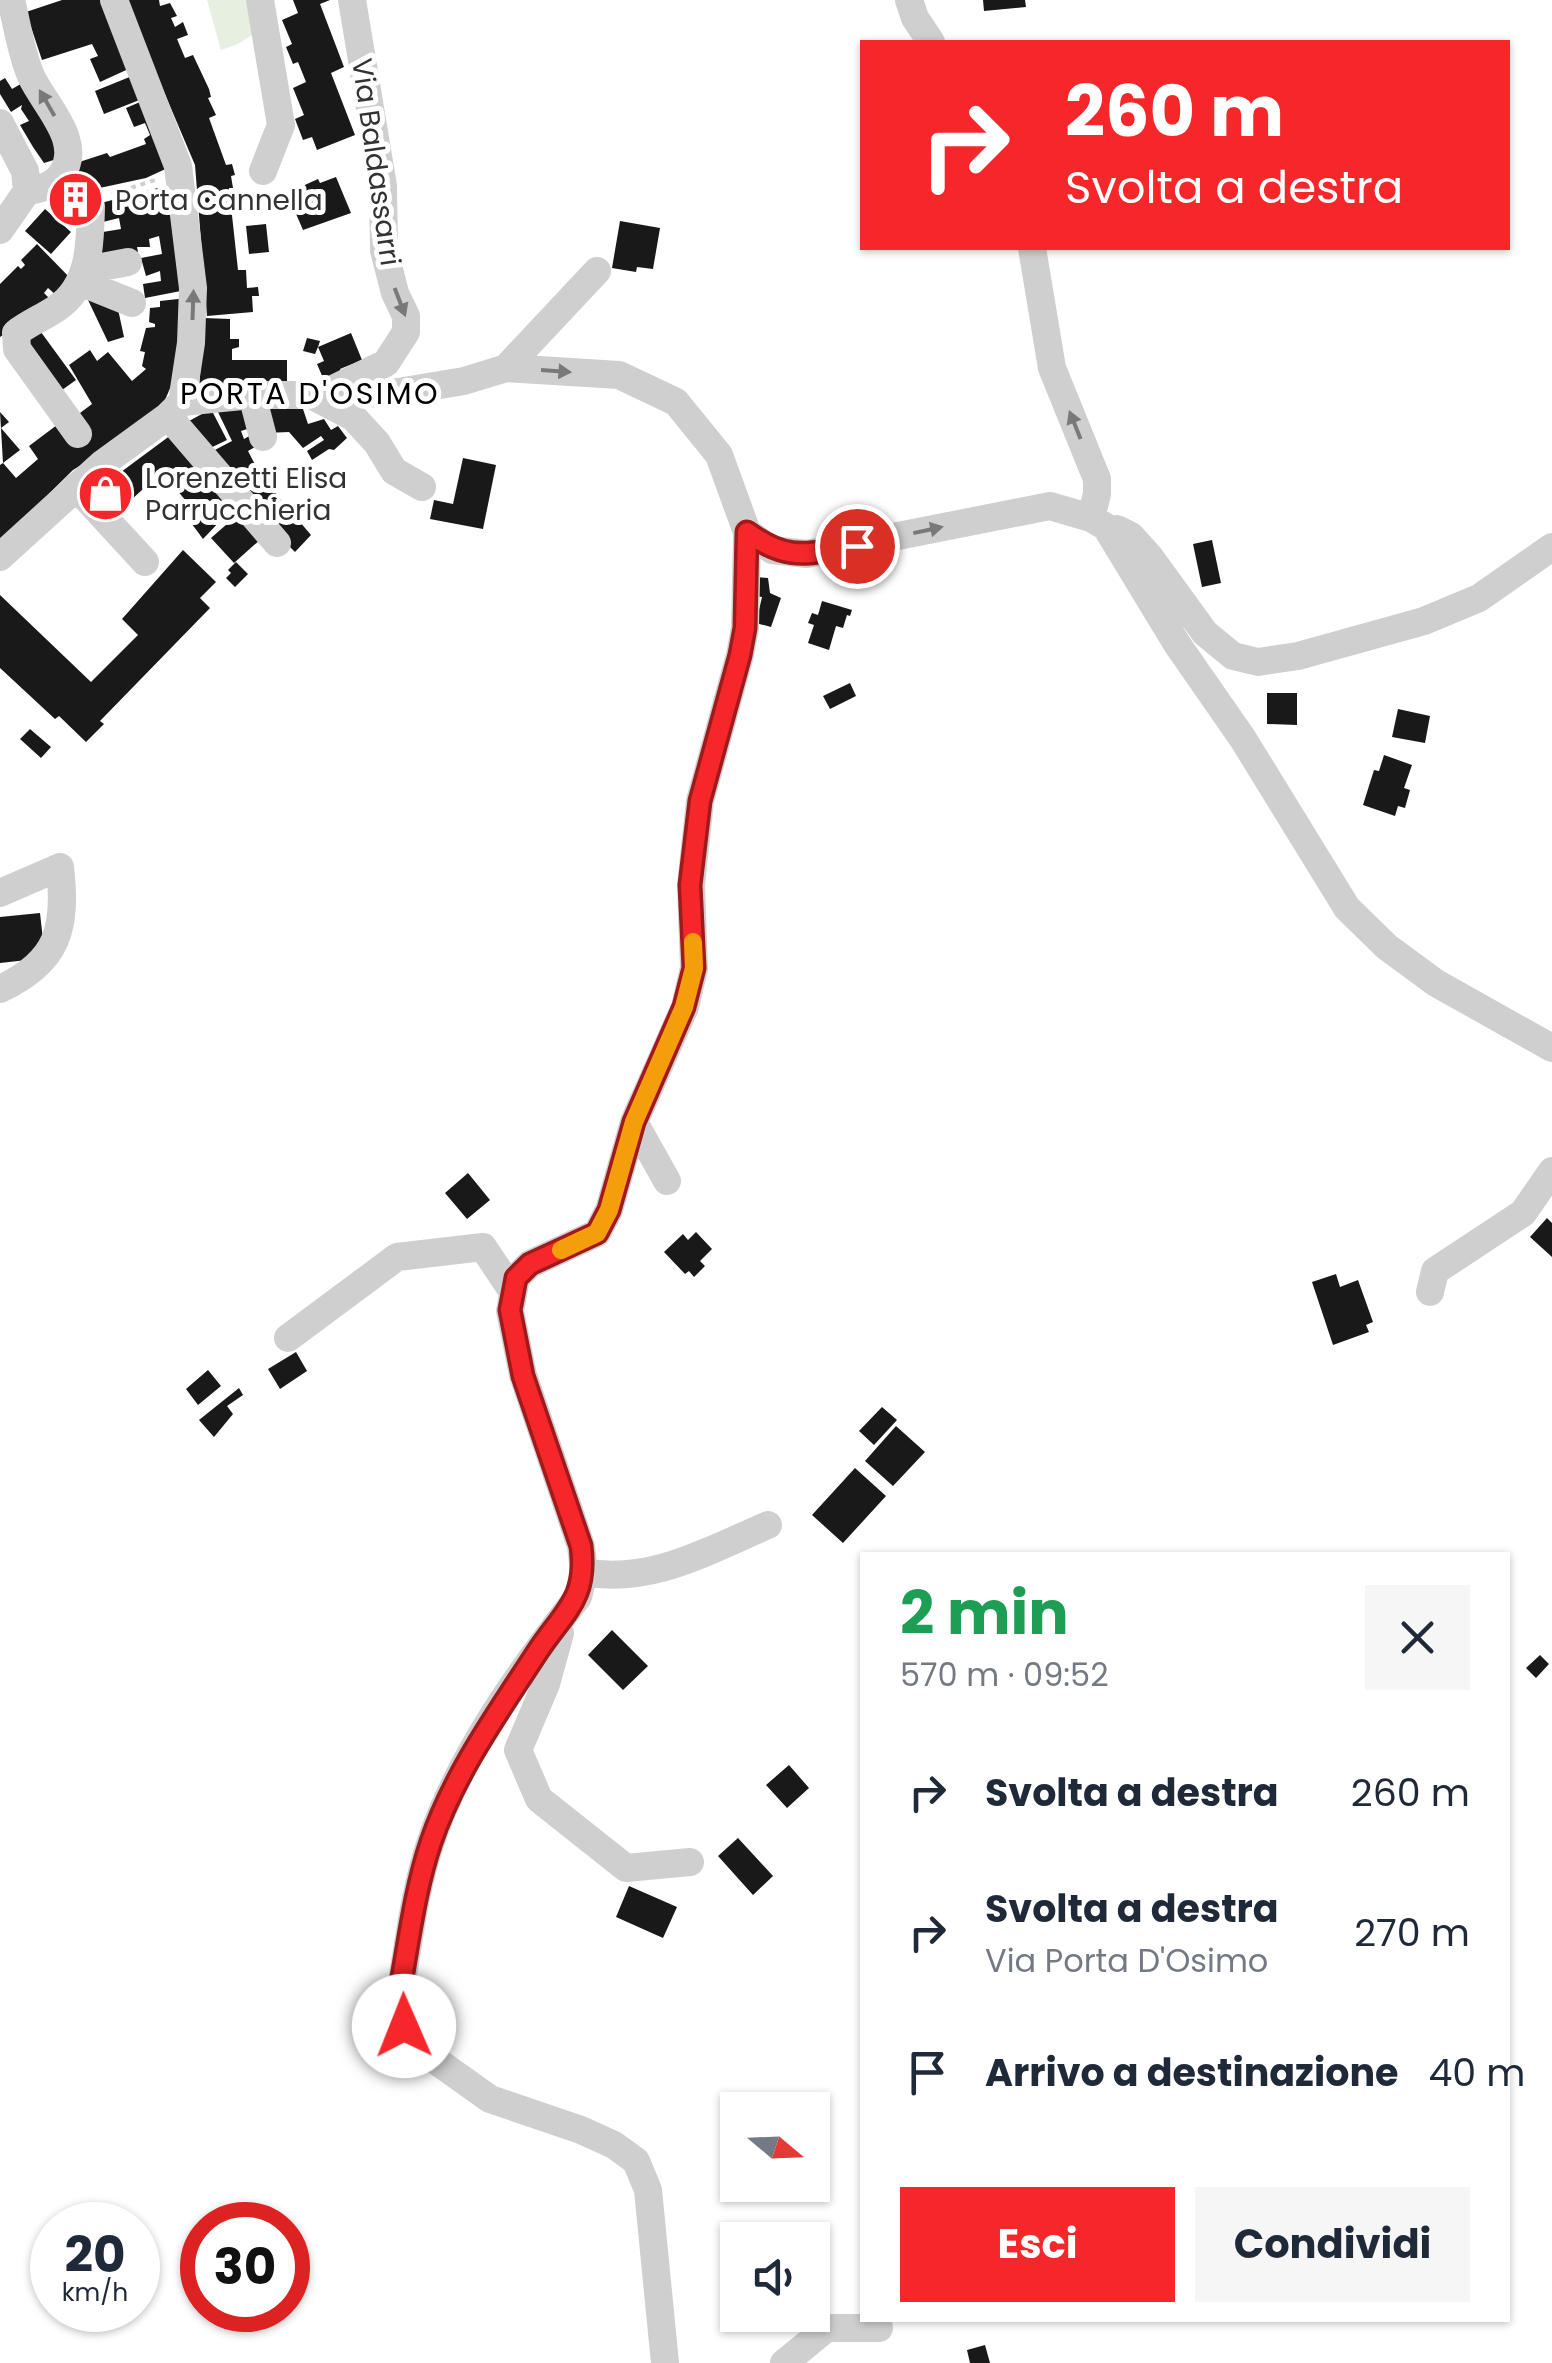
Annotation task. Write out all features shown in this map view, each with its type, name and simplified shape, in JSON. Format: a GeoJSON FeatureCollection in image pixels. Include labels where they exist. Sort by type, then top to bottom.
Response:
{"type":"FeatureCollection","features":[{"type":"Feature","properties":{"kind":"street"},"geometry":{"type":"LineString","coordinates":[[11,0],[30,75],[66,136],[68,162],[58,179],[27,191]]}},
{"type":"Feature","properties":{"kind":"street"},"geometry":{"type":"LineString","coordinates":[[114,0],[179,172],[193,288],[192,343],[175,409]]}},
{"type":"Feature","properties":{"kind":"street"},"geometry":{"type":"LineString","coordinates":[[260,0],[281,125],[264,172]]}},
{"type":"Feature","properties":{"kind":"street","name":"Via Baldassarri"},"geometry":{"type":"LineString","coordinates":[[317,396],[386,362],[406,332],[406,316],[384,250],[383,186],[352,0]]}},
{"type":"Feature","properties":{"kind":"street"},"geometry":{"type":"LineString","coordinates":[[909,0],[930,40]]}},
{"type":"Feature","properties":{"kind":"street"},"geometry":{"type":"LineString","coordinates":[[0,123],[25,171],[27,191],[0,230]]}},
{"type":"Feature","properties":{"kind":"street"},"geometry":{"type":"LineString","coordinates":[[91,206],[83,276],[58,307],[16,333],[14,340],[92,451]]}},
{"type":"Feature","properties":{"kind":"street"},"geometry":{"type":"LineString","coordinates":[[1032,250],[1052,368],[1097,479],[1098,523],[1244,739],[1347,908],[1387,947],[1436,983],[1552,1048]]}},
{"type":"Feature","properties":{"kind":"street"},"geometry":{"type":"LineString","coordinates":[[83,276],[128,262]]}},
{"type":"Feature","properties":{"kind":"street"},"geometry":{"type":"LineString","coordinates":[[506,368],[597,271]]}},
{"type":"Feature","properties":{"kind":"street"},"geometry":{"type":"LineString","coordinates":[[83,276],[132,303]]}},
{"type":"Feature","properties":{"kind":"street"},"geometry":{"type":"LineString","coordinates":[[0,557],[76,487],[92,451],[175,409],[252,395],[392,393],[464,381],[506,368],[619,375],[676,402],[718,455],[747,532],[742,641],[700,801],[690,885],[694,968],[684,1007],[634,1122],[609,1210],[597,1233],[530,1264],[516,1278],[510,1310],[523,1376],[581,1546],[584,1572],[578,1597],[482,1736],[444,1808],[429,1845],[398,2000],[404,2026],[414,2044],[490,2099],[581,2130],[636,2160],[648,2190],[665,2363]]}},
{"type":"Feature","properties":{"kind":"street"},"geometry":{"type":"LineString","coordinates":[[252,395],[263,437]]}},
{"type":"Feature","properties":{"kind":"street"},"geometry":{"type":"LineString","coordinates":[[317,396],[353,417],[377,443],[394,470],[422,486]]}},
{"type":"Feature","properties":{"kind":"street"},"geometry":{"type":"LineString","coordinates":[[175,409],[277,544]]}},
{"type":"Feature","properties":{"kind":"street"},"geometry":{"type":"LineString","coordinates":[[76,487],[145,562]]}},
{"type":"Feature","properties":{"kind":"street"},"geometry":{"type":"LineString","coordinates":[[747,532],[772,550],[807,554],[1050,506],[1131,536],[1205,633],[1233,656],[1258,662],[1298,656],[1424,621],[1479,598],[1552,548]]}},
{"type":"Feature","properties":{"kind":"street"},"geometry":{"type":"LineString","coordinates":[[0,893],[60,867],[63,898],[55,940],[29,975],[0,990]]}},
{"type":"Feature","properties":{"kind":"street"},"geometry":{"type":"LineString","coordinates":[[634,1122],[667,1181]]}},
{"type":"Feature","properties":{"kind":"street"},"geometry":{"type":"LineString","coordinates":[[1430,1292],[1435,1271],[1523,1213],[1552,1171]]}},
{"type":"Feature","properties":{"kind":"street"},"geometry":{"type":"LineString","coordinates":[[288,1338],[397,1258],[484,1248],[513,1292]]}},
{"type":"Feature","properties":{"kind":"street"},"geometry":{"type":"LineString","coordinates":[[584,1572],[610,1577],[664,1569],[768,1525]]}},
{"type":"Feature","properties":{"kind":"street"},"geometry":{"type":"LineString","coordinates":[[564,1614],[546,1684],[518,1750],[540,1798],[626,1868],[690,1862]]}},
{"type":"Feature","properties":{"kind":"street"},"geometry":{"type":"LineString","coordinates":[[784,2363],[827,2328],[880,2328]]}},
{"type":"Feature","properties":{"kind":"path"},"geometry":{"type":"LineString","coordinates":[[91,206],[99,198],[179,172]]}},
{"type":"Feature","properties":{"kind":"green space"},"geometry":{"type":"Polygon","coordinates":[[[207,0],[255,0],[261,29],[221,50],[207,0]]]}},
{"type":"Feature","properties":{"kind":"building"},"geometry":{"type":"Polygon","coordinates":[[[62,0],[108,0],[135,66],[100,82],[90,59],[98,56],[92,44],[42,60],[26,12],[62,0]]]}},
{"type":"Feature","properties":{"kind":"building"},"geometry":{"type":"Polygon","coordinates":[[[125,0],[159,0],[160,6],[170,3],[177,16],[171,18],[175,27],[183,22],[188,35],[177,39],[185,58],[193,55],[209,89],[208,98],[216,115],[209,118],[226,165],[232,164],[235,175],[231,176],[233,188],[229,188],[238,270],[246,270],[247,288],[258,287],[259,296],[252,296],[253,312],[207,316],[195,165],[125,0]]]}},
{"type":"Feature","properties":{"kind":"building"},"geometry":{"type":"Polygon","coordinates":[[[293,0],[330,0],[320,4],[344,67],[331,73],[355,135],[317,150],[312,137],[303,140],[295,119],[304,115],[293,88],[306,82],[286,47],[292,44],[282,20],[298,13],[293,0]]]}},
{"type":"Feature","properties":{"kind":"building"},"geometry":{"type":"Polygon","coordinates":[[[983,0],[1025,0],[1026,7],[984,11],[983,0]]]}},
{"type":"Feature","properties":{"kind":"building"},"geometry":{"type":"Polygon","coordinates":[[[137,74],[147,97],[104,114],[95,91],[137,74]]]}},
{"type":"Feature","properties":{"kind":"building"},"geometry":{"type":"Polygon","coordinates":[[[5,78],[12,89],[26,81],[52,133],[57,159],[44,163],[33,147],[20,125],[29,121],[22,105],[11,112],[0,94],[0,81],[5,78]]]}},
{"type":"Feature","properties":{"kind":"building"},"geometry":{"type":"Polygon","coordinates":[[[147,99],[172,166],[146,178],[81,192],[75,209],[71,207],[77,192],[67,166],[146,144],[144,139],[150,135],[145,123],[134,127],[126,108],[147,99]]]}},
{"type":"Feature","properties":{"kind":"building"},"geometry":{"type":"Polygon","coordinates":[[[336,177],[351,213],[303,230],[287,193],[318,179],[320,183],[336,177]]]}},
{"type":"Feature","properties":{"kind":"building"},"geometry":{"type":"Polygon","coordinates":[[[173,184],[186,290],[145,298],[143,284],[161,281],[160,271],[146,276],[141,258],[162,254],[159,236],[149,239],[150,247],[137,247],[138,252],[97,258],[97,233],[121,229],[119,218],[99,223],[101,203],[173,184]]]}},
{"type":"Feature","properties":{"kind":"building"},"geometry":{"type":"Polygon","coordinates":[[[45,209],[71,232],[51,254],[25,231],[45,209]]]}},
{"type":"Feature","properties":{"kind":"building"},"geometry":{"type":"Polygon","coordinates":[[[620,221],[660,228],[653,269],[637,267],[636,272],[612,268],[620,221]]]}},
{"type":"Feature","properties":{"kind":"building"},"geometry":{"type":"Polygon","coordinates":[[[266,224],[269,252],[249,254],[246,226],[266,224]]]}},
{"type":"Feature","properties":{"kind":"building"},"geometry":{"type":"Polygon","coordinates":[[[37,244],[72,280],[57,296],[48,288],[44,293],[52,301],[0,337],[0,284],[18,266],[21,269],[25,265],[21,260],[37,244]]]}},
{"type":"Feature","properties":{"kind":"building"},"geometry":{"type":"Polygon","coordinates":[[[187,298],[171,386],[162,407],[114,445],[73,470],[0,542],[0,465],[3,463],[16,478],[38,459],[29,446],[92,404],[69,365],[90,350],[97,361],[108,352],[132,381],[146,369],[142,366],[145,352],[140,351],[146,328],[155,327],[149,322],[150,308],[160,307],[160,301],[187,298]]]}},
{"type":"Feature","properties":{"kind":"building"},"geometry":{"type":"Polygon","coordinates":[[[88,300],[116,300],[124,337],[108,342],[88,300]]]}},
{"type":"Feature","properties":{"kind":"building"},"geometry":{"type":"Polygon","coordinates":[[[204,318],[230,319],[230,339],[239,339],[239,347],[232,349],[232,360],[287,360],[287,389],[199,389],[204,318]]]}},
{"type":"Feature","properties":{"kind":"building"},"geometry":{"type":"Polygon","coordinates":[[[38,328],[76,380],[55,395],[23,342],[38,328]]]}},
{"type":"Feature","properties":{"kind":"building"},"geometry":{"type":"Polygon","coordinates":[[[351,333],[362,360],[340,369],[344,377],[326,385],[317,364],[324,361],[318,347],[351,333]]]}},
{"type":"Feature","properties":{"kind":"building"},"geometry":{"type":"Polygon","coordinates":[[[307,338],[320,341],[315,354],[303,351],[307,338]]]}},
{"type":"Feature","properties":{"kind":"building"},"geometry":{"type":"Polygon","coordinates":[[[301,403],[308,424],[324,419],[331,430],[338,426],[347,438],[334,450],[312,460],[307,451],[324,440],[321,436],[303,448],[289,432],[266,433],[259,404],[301,403]]]}},
{"type":"Feature","properties":{"kind":"building"},"geometry":{"type":"Polygon","coordinates":[[[251,406],[257,426],[241,431],[244,439],[251,435],[257,446],[248,451],[261,476],[311,535],[295,552],[211,452],[232,441],[218,412],[251,406]]]}},
{"type":"Feature","properties":{"kind":"building"},"geometry":{"type":"Polygon","coordinates":[[[211,409],[227,440],[204,451],[189,421],[211,409]]]}},
{"type":"Feature","properties":{"kind":"building"},"geometry":{"type":"Polygon","coordinates":[[[0,412],[9,422],[1,428],[20,450],[3,463],[0,412]]]}},
{"type":"Feature","properties":{"kind":"building"},"geometry":{"type":"Polygon","coordinates":[[[171,435],[262,538],[234,563],[211,538],[227,524],[222,519],[203,539],[189,520],[192,516],[183,508],[186,501],[162,472],[111,518],[93,500],[121,472],[171,435]]]}},
{"type":"Feature","properties":{"kind":"building"},"geometry":{"type":"Polygon","coordinates":[[[463,458],[496,465],[483,529],[430,519],[434,500],[453,504],[463,458]]]}},
{"type":"Feature","properties":{"kind":"building"},"geometry":{"type":"Polygon","coordinates":[[[1212,540],[1221,583],[1202,587],[1193,544],[1212,540]]]}},
{"type":"Feature","properties":{"kind":"building"},"geometry":{"type":"Polygon","coordinates":[[[183,550],[216,582],[200,598],[210,608],[100,721],[104,724],[86,742],[0,668],[0,595],[91,682],[138,635],[122,619],[183,550]]]}},
{"type":"Feature","properties":{"kind":"building"},"geometry":{"type":"Polygon","coordinates":[[[236,562],[248,574],[235,587],[226,578],[236,562]]]}},
{"type":"Feature","properties":{"kind":"building"},"geometry":{"type":"Polygon","coordinates":[[[757,577],[768,578],[770,593],[781,598],[771,627],[756,623],[762,597],[755,596],[757,577]]]}},
{"type":"Feature","properties":{"kind":"building"},"geometry":{"type":"Polygon","coordinates":[[[822,601],[852,610],[843,628],[836,626],[829,650],[808,643],[814,625],[808,623],[812,613],[818,615],[822,601]]]}},
{"type":"Feature","properties":{"kind":"building"},"geometry":{"type":"Polygon","coordinates":[[[850,683],[856,696],[830,709],[823,696],[850,683]]]}},
{"type":"Feature","properties":{"kind":"building"},"geometry":{"type":"Polygon","coordinates":[[[1267,693],[1297,693],[1297,725],[1267,724],[1267,693]]]}},
{"type":"Feature","properties":{"kind":"building"},"geometry":{"type":"Polygon","coordinates":[[[1398,709],[1430,716],[1425,743],[1392,737],[1398,709]]]}},
{"type":"Feature","properties":{"kind":"building"},"geometry":{"type":"Polygon","coordinates":[[[30,729],[51,747],[41,758],[20,739],[30,729]]]}},
{"type":"Feature","properties":{"kind":"building"},"geometry":{"type":"Polygon","coordinates":[[[1384,755],[1412,765],[1404,788],[1410,790],[1405,808],[1398,806],[1395,816],[1363,805],[1374,770],[1379,771],[1384,755]]]}},
{"type":"Feature","properties":{"kind":"building"},"geometry":{"type":"Polygon","coordinates":[[[40,913],[45,958],[0,963],[0,917],[40,913]]]}},
{"type":"Feature","properties":{"kind":"building"},"geometry":{"type":"Polygon","coordinates":[[[468,1173],[490,1200],[467,1219],[445,1193],[468,1173]]]}},
{"type":"Feature","properties":{"kind":"building"},"geometry":{"type":"Polygon","coordinates":[[[1547,1218],[1552,1223],[1552,1257],[1530,1237],[1547,1218]]]}},
{"type":"Feature","properties":{"kind":"building"},"geometry":{"type":"Polygon","coordinates":[[[696,1232],[712,1249],[700,1261],[705,1266],[694,1277],[689,1271],[685,1274],[664,1252],[683,1234],[688,1240],[696,1232]]]}},
{"type":"Feature","properties":{"kind":"building"},"geometry":{"type":"Polygon","coordinates":[[[1336,1274],[1340,1287],[1358,1280],[1373,1322],[1366,1325],[1369,1332],[1333,1345],[1312,1282],[1336,1274]]]}},
{"type":"Feature","properties":{"kind":"building"},"geometry":{"type":"Polygon","coordinates":[[[296,1352],[307,1371],[280,1389],[268,1369],[296,1352]]]}},
{"type":"Feature","properties":{"kind":"building"},"geometry":{"type":"Polygon","coordinates":[[[208,1370],[221,1386],[198,1405],[186,1389],[208,1370]]]}},
{"type":"Feature","properties":{"kind":"building"},"geometry":{"type":"Polygon","coordinates":[[[239,1388],[243,1395],[227,1406],[233,1414],[214,1437],[199,1420],[239,1388]]]}},
{"type":"Feature","properties":{"kind":"building"},"geometry":{"type":"Polygon","coordinates":[[[882,1407],[897,1420],[874,1445],[859,1431],[882,1407]]]}},
{"type":"Feature","properties":{"kind":"building"},"geometry":{"type":"Polygon","coordinates":[[[896,1426],[925,1452],[893,1486],[865,1461],[896,1426]]]}},
{"type":"Feature","properties":{"kind":"building"},"geometry":{"type":"Polygon","coordinates":[[[855,1468],[886,1496],[843,1543],[812,1515],[855,1468]]]}},
{"type":"Feature","properties":{"kind":"building"},"geometry":{"type":"Polygon","coordinates":[[[612,1630],[648,1666],[623,1690],[588,1655],[612,1630]]]}},
{"type":"Feature","properties":{"kind":"building"},"geometry":{"type":"Polygon","coordinates":[[[1540,1655],[1549,1664],[1536,1678],[1526,1668],[1540,1655]]]}},
{"type":"Feature","properties":{"kind":"building"},"geometry":{"type":"Polygon","coordinates":[[[789,1765],[809,1788],[787,1808],[766,1785],[789,1765]]]}},
{"type":"Feature","properties":{"kind":"building"},"geometry":{"type":"Polygon","coordinates":[[[738,1838],[773,1876],[753,1895],[718,1856],[738,1838]]]}},
{"type":"Feature","properties":{"kind":"building"},"geometry":{"type":"Polygon","coordinates":[[[629,1886],[677,1907],[663,1938],[616,1917],[629,1886]]]}},
{"type":"Feature","properties":{"kind":"building"},"geometry":{"type":"Polygon","coordinates":[[[985,2345],[990,2363],[970,2363],[967,2350],[985,2345]]]}},
{"type":"Feature","properties":{"kind":"slow traffic"},"geometry":{"type":"LineString","coordinates":[[561,1250],[597,1233],[609,1210],[634,1122],[684,1007],[694,968],[693,942]]}},
{"type":"Feature","properties":{"kind":"place","name":"Porta Cannella"},"geometry":{"type":"Point","coordinates":[76,200]}},
{"type":"Feature","properties":{"kind":"place","name":"Lorenzetti Elisa Parrucchieria"},"geometry":{"type":"Point","coordinates":[106,494]}},
{"type":"Feature","properties":{"kind":"district","name":"PORTA D'OSIMO"},"geometry":{"type":"Point","coordinates":[310,393]}},
{"type":"Feature","properties":{"kind":"route"},"geometry":{"type":"LineString","coordinates":[[404,2026],[398,2000],[429,1845],[482,1736],[578,1597],[584,1572],[581,1546],[523,1376],[510,1310],[516,1278],[530,1264],[597,1233],[609,1210],[634,1122],[684,1007],[694,968],[690,885],[700,801],[745,628],[747,532],[772,550],[807,554],[857,546]]}}]}
